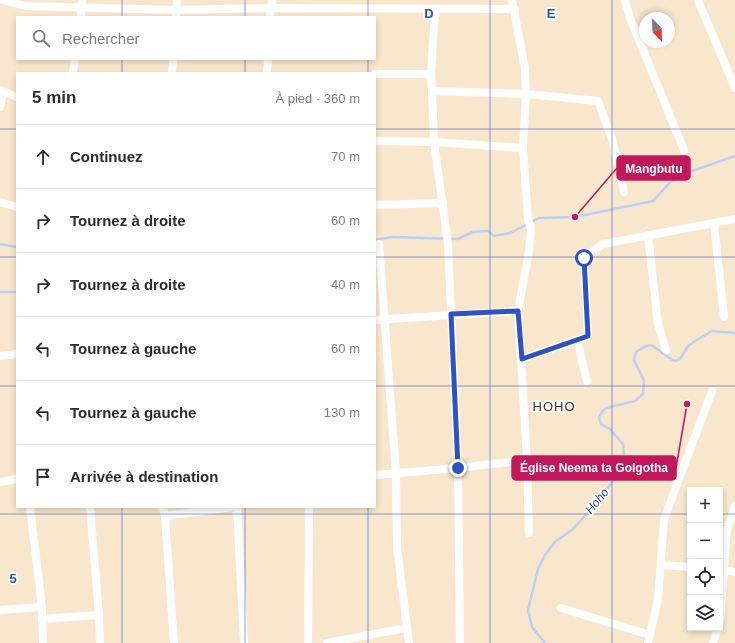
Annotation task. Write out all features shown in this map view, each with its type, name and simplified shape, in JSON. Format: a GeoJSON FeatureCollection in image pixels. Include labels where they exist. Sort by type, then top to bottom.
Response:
{"type":"FeatureCollection","features":[{"type":"Feature","properties":{"kind":"street"},"geometry":{"type":"LineString","coordinates":[[2,0],[25,6],[82,4],[176,13],[271,4],[514,10]]}},
{"type":"Feature","properties":{"kind":"street"},"geometry":{"type":"LineString","coordinates":[[176,13],[177,0]]}},
{"type":"Feature","properties":{"kind":"street"},"geometry":{"type":"LineString","coordinates":[[512,0],[525,69],[526,94],[523,148],[529,223],[529,251],[518,311],[522,359],[529,533]]}},
{"type":"Feature","properties":{"kind":"street"},"geometry":{"type":"LineString","coordinates":[[625,0],[630,18],[684,150]]}},
{"type":"Feature","properties":{"kind":"street"},"geometry":{"type":"LineString","coordinates":[[698,0],[735,88]]}},
{"type":"Feature","properties":{"kind":"street"},"geometry":{"type":"LineString","coordinates":[[81,16],[82,4]]}},
{"type":"Feature","properties":{"kind":"street"},"geometry":{"type":"LineString","coordinates":[[270,16],[271,4]]}},
{"type":"Feature","properties":{"kind":"street"},"geometry":{"type":"LineString","coordinates":[[435,9],[431,74],[434,142],[448,244],[458,468],[460,643]]}},
{"type":"Feature","properties":{"kind":"street"},"geometry":{"type":"LineString","coordinates":[[73,72],[75,60]]}},
{"type":"Feature","properties":{"kind":"street"},"geometry":{"type":"LineString","coordinates":[[172,72],[173,60]]}},
{"type":"Feature","properties":{"kind":"street"},"geometry":{"type":"LineString","coordinates":[[267,72],[268,60]]}},
{"type":"Feature","properties":{"kind":"street"},"geometry":{"type":"LineString","coordinates":[[376,74],[431,74]]}},
{"type":"Feature","properties":{"kind":"street"},"geometry":{"type":"LineString","coordinates":[[0,107],[1,91],[16,97]]}},
{"type":"Feature","properties":{"kind":"street"},"geometry":{"type":"LineString","coordinates":[[432,91],[526,94],[598,101],[613,142],[624,192]]}},
{"type":"Feature","properties":{"kind":"street"},"geometry":{"type":"LineString","coordinates":[[376,141],[434,142],[523,148]]}},
{"type":"Feature","properties":{"kind":"street"},"geometry":{"type":"LineString","coordinates":[[0,202],[16,206]]}},
{"type":"Feature","properties":{"kind":"street"},"geometry":{"type":"LineString","coordinates":[[376,206],[443,203]]}},
{"type":"Feature","properties":{"kind":"street"},"geometry":{"type":"LineString","coordinates":[[522,359],[588,336],[584,258],[603,244],[735,219]]}},
{"type":"Feature","properties":{"kind":"street"},"geometry":{"type":"LineString","coordinates":[[714,223],[724,317]]}},
{"type":"Feature","properties":{"kind":"street"},"geometry":{"type":"LineString","coordinates":[[648,235],[658,324],[666,350]]}},
{"type":"Feature","properties":{"kind":"street"},"geometry":{"type":"LineString","coordinates":[[379,244],[396,474],[397,547],[409,643]]}},
{"type":"Feature","properties":{"kind":"street"},"geometry":{"type":"LineString","coordinates":[[376,320],[518,311]]}},
{"type":"Feature","properties":{"kind":"street"},"geometry":{"type":"LineString","coordinates":[[577,340],[587,382]]}},
{"type":"Feature","properties":{"kind":"street"},"geometry":{"type":"LineString","coordinates":[[0,356],[16,354]]}},
{"type":"Feature","properties":{"kind":"street"},"geometry":{"type":"LineString","coordinates":[[561,608],[649,639],[658,599],[664,519],[712,391]]}},
{"type":"Feature","properties":{"kind":"street"},"geometry":{"type":"LineString","coordinates":[[376,476],[527,460]]}},
{"type":"Feature","properties":{"kind":"street"},"geometry":{"type":"LineString","coordinates":[[0,482],[16,479]]}},
{"type":"Feature","properties":{"kind":"street"},"geometry":{"type":"LineString","coordinates":[[723,562],[727,530],[735,506]]}},
{"type":"Feature","properties":{"kind":"street"},"geometry":{"type":"LineString","coordinates":[[30,508],[42,607],[43,643]]}},
{"type":"Feature","properties":{"kind":"street"},"geometry":{"type":"LineString","coordinates":[[90,508],[100,643]]}},
{"type":"Feature","properties":{"kind":"street"},"geometry":{"type":"LineString","coordinates":[[163,508],[174,643]]}},
{"type":"Feature","properties":{"kind":"street"},"geometry":{"type":"LineString","coordinates":[[165,516],[225,508]]}},
{"type":"Feature","properties":{"kind":"street"},"geometry":{"type":"LineString","coordinates":[[237,508],[244,643]]}},
{"type":"Feature","properties":{"kind":"street"},"geometry":{"type":"LineString","coordinates":[[308,643],[309,508]]}},
{"type":"Feature","properties":{"kind":"street"},"geometry":{"type":"LineString","coordinates":[[661,565],[687,568]]}},
{"type":"Feature","properties":{"kind":"street"},"geometry":{"type":"LineString","coordinates":[[723,570],[735,572]]}},
{"type":"Feature","properties":{"kind":"street"},"geometry":{"type":"LineString","coordinates":[[0,610],[42,607]]}},
{"type":"Feature","properties":{"kind":"street"},"geometry":{"type":"LineString","coordinates":[[42,619],[99,616]]}},
{"type":"Feature","properties":{"kind":"street"},"geometry":{"type":"LineString","coordinates":[[328,643],[406,628]]}},
{"type":"Feature","properties":{"kind":"street"},"geometry":{"type":"LineString","coordinates":[[713,643],[717,631]]}},
{"type":"Feature","properties":{"kind":"waterway"},"geometry":{"type":"LineString","coordinates":[[376,240],[392,237],[458,239],[473,232],[488,231],[494,236],[510,233],[539,218],[575,217],[653,201],[675,177],[735,156]]}},
{"type":"Feature","properties":{"kind":"waterway"},"geometry":{"type":"LineString","coordinates":[[0,244],[16,247]]}},
{"type":"Feature","properties":{"kind":"waterway"},"geometry":{"type":"LineString","coordinates":[[0,292],[16,292]]}},
{"type":"Feature","properties":{"kind":"waterway","name":"Hoho"},"geometry":{"type":"LineString","coordinates":[[545,643],[532,627],[528,610],[538,569],[545,555],[555,542],[573,529],[601,498],[621,469],[624,455],[623,444],[610,429],[601,424],[599,417],[606,408],[635,401],[643,394],[644,381],[634,360],[636,352],[651,345],[675,361],[680,359],[688,346],[712,331],[735,333]]}},
{"type":"Feature","properties":{"kind":"place","name":"Mangbutu"},"geometry":{"type":"Point","coordinates":[575,217]}},
{"type":"Feature","properties":{"kind":"place","name":"Église Neema ta Golgotha"},"geometry":{"type":"Point","coordinates":[687,404]}},
{"type":"Feature","properties":{"kind":"district","name":"HOHO"},"geometry":{"type":"Point","coordinates":[554,406]}},
{"type":"Feature","properties":{"kind":"route"},"geometry":{"type":"LineString","coordinates":[[458,468],[451,314],[518,311],[522,359],[588,336],[584,258]]}}]}
